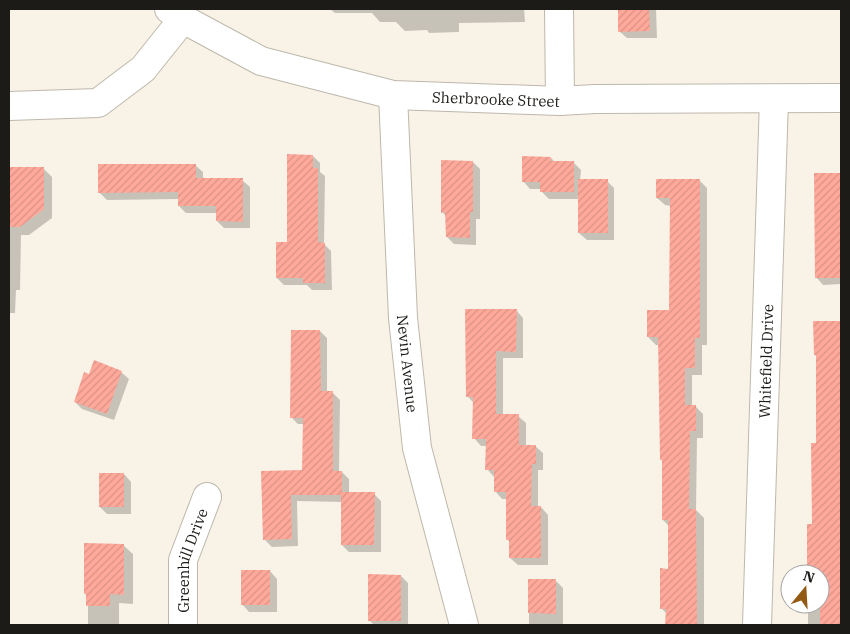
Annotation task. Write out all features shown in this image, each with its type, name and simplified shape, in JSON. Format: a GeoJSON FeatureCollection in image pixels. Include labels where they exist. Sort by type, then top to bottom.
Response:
{"type":"FeatureCollection","features":[{"type":"Feature","properties":{"kind":"street"},"geometry":{"type":"LineString","coordinates":[[559,9],[560,101]]}},
{"type":"Feature","properties":{"kind":"street"},"geometry":{"type":"LineString","coordinates":[[9,106],[98,103],[143,69],[176,14]]}},
{"type":"Feature","properties":{"kind":"street","name":"Sherbrooke Street"},"geometry":{"type":"LineString","coordinates":[[176,14],[261,61],[393,95],[560,101],[595,99],[841,98]]}},
{"type":"Feature","properties":{"kind":"street","name":"Nevin Avenue"},"geometry":{"type":"LineString","coordinates":[[393,95],[403,318],[417,448],[464,625]]}},
{"type":"Feature","properties":{"kind":"street","name":"Whitefield Drive"},"geometry":{"type":"LineString","coordinates":[[758,625],[774,99]]}},
{"type":"Feature","properties":{"kind":"street","name":"Greenhill Drive"},"geometry":{"type":"LineString","coordinates":[[183,625],[183,560],[207,497]]}},
{"type":"Feature","properties":{"kind":"building"},"geometry":{"type":"Polygon","coordinates":[[[618,9],[649,9],[650,31],[618,32],[618,9]]]}},
{"type":"Feature","properties":{"kind":"building"},"geometry":{"type":"Polygon","coordinates":[[[287,154],[313,155],[313,168],[318,168],[318,242],[325,243],[325,283],[303,283],[303,278],[276,278],[276,242],[287,242],[287,154]]]}},
{"type":"Feature","properties":{"kind":"building"},"geometry":{"type":"Polygon","coordinates":[[[522,156],[551,157],[551,161],[574,161],[574,192],[540,192],[540,182],[522,182],[522,156]]]}},
{"type":"Feature","properties":{"kind":"building"},"geometry":{"type":"Polygon","coordinates":[[[441,160],[473,161],[473,212],[470,212],[470,238],[446,237],[445,212],[441,213],[441,160]]]}},
{"type":"Feature","properties":{"kind":"building"},"geometry":{"type":"Polygon","coordinates":[[[98,164],[196,164],[196,178],[243,178],[243,222],[216,221],[216,206],[178,206],[178,192],[98,193],[98,164]]]}},
{"type":"Feature","properties":{"kind":"building"},"geometry":{"type":"Polygon","coordinates":[[[9,167],[44,167],[44,209],[20,227],[9,227],[9,167]]]}},
{"type":"Feature","properties":{"kind":"building"},"geometry":{"type":"Polygon","coordinates":[[[814,173],[841,173],[841,278],[815,278],[814,173]]]}},
{"type":"Feature","properties":{"kind":"building"},"geometry":{"type":"Polygon","coordinates":[[[578,179],[608,179],[608,233],[578,233],[578,179]]]}},
{"type":"Feature","properties":{"kind":"building"},"geometry":{"type":"Polygon","coordinates":[[[656,179],[700,179],[700,338],[695,338],[695,368],[685,368],[685,405],[696,405],[696,431],[690,431],[689,509],[696,509],[697,625],[665,625],[666,609],[660,609],[660,568],[668,569],[668,520],[662,520],[658,337],[647,337],[647,310],[669,310],[670,198],[656,198],[656,179]]]}},
{"type":"Feature","properties":{"kind":"building"},"geometry":{"type":"Polygon","coordinates":[[[465,309],[517,309],[516,352],[496,351],[496,414],[519,414],[519,445],[536,445],[536,464],[532,464],[531,506],[541,506],[541,558],[509,558],[509,540],[506,540],[506,492],[494,492],[494,470],[485,470],[486,439],[472,439],[473,397],[466,397],[465,309]]]}},
{"type":"Feature","properties":{"kind":"building"},"geometry":{"type":"Polygon","coordinates":[[[813,321],[841,321],[841,625],[820,625],[820,614],[830,614],[830,564],[807,564],[807,524],[812,524],[811,443],[816,443],[816,355],[814,355],[813,321]]]}},
{"type":"Feature","properties":{"kind":"building"},"geometry":{"type":"Polygon","coordinates":[[[291,330],[320,330],[321,391],[333,391],[333,471],[342,471],[342,492],[375,492],[374,545],[341,545],[341,495],[291,495],[292,539],[263,540],[261,471],[302,470],[303,418],[290,418],[291,330]]]}},
{"type":"Feature","properties":{"kind":"building"},"geometry":{"type":"Polygon","coordinates":[[[94,360],[122,371],[107,414],[74,402],[84,372],[89,374],[94,360]]]}},
{"type":"Feature","properties":{"kind":"building"},"geometry":{"type":"Polygon","coordinates":[[[99,473],[124,473],[124,507],[99,507],[99,473]]]}},
{"type":"Feature","properties":{"kind":"building"},"geometry":{"type":"Polygon","coordinates":[[[84,543],[124,544],[124,595],[110,594],[110,606],[86,606],[86,594],[84,594],[84,543]]]}},
{"type":"Feature","properties":{"kind":"building"},"geometry":{"type":"Polygon","coordinates":[[[241,570],[270,570],[270,605],[241,605],[241,570]]]}},
{"type":"Feature","properties":{"kind":"building"},"geometry":{"type":"Polygon","coordinates":[[[368,574],[401,575],[401,621],[368,621],[368,574]]]}},
{"type":"Feature","properties":{"kind":"building"},"geometry":{"type":"Polygon","coordinates":[[[528,579],[556,579],[556,614],[528,613],[528,579]]]}}]}
